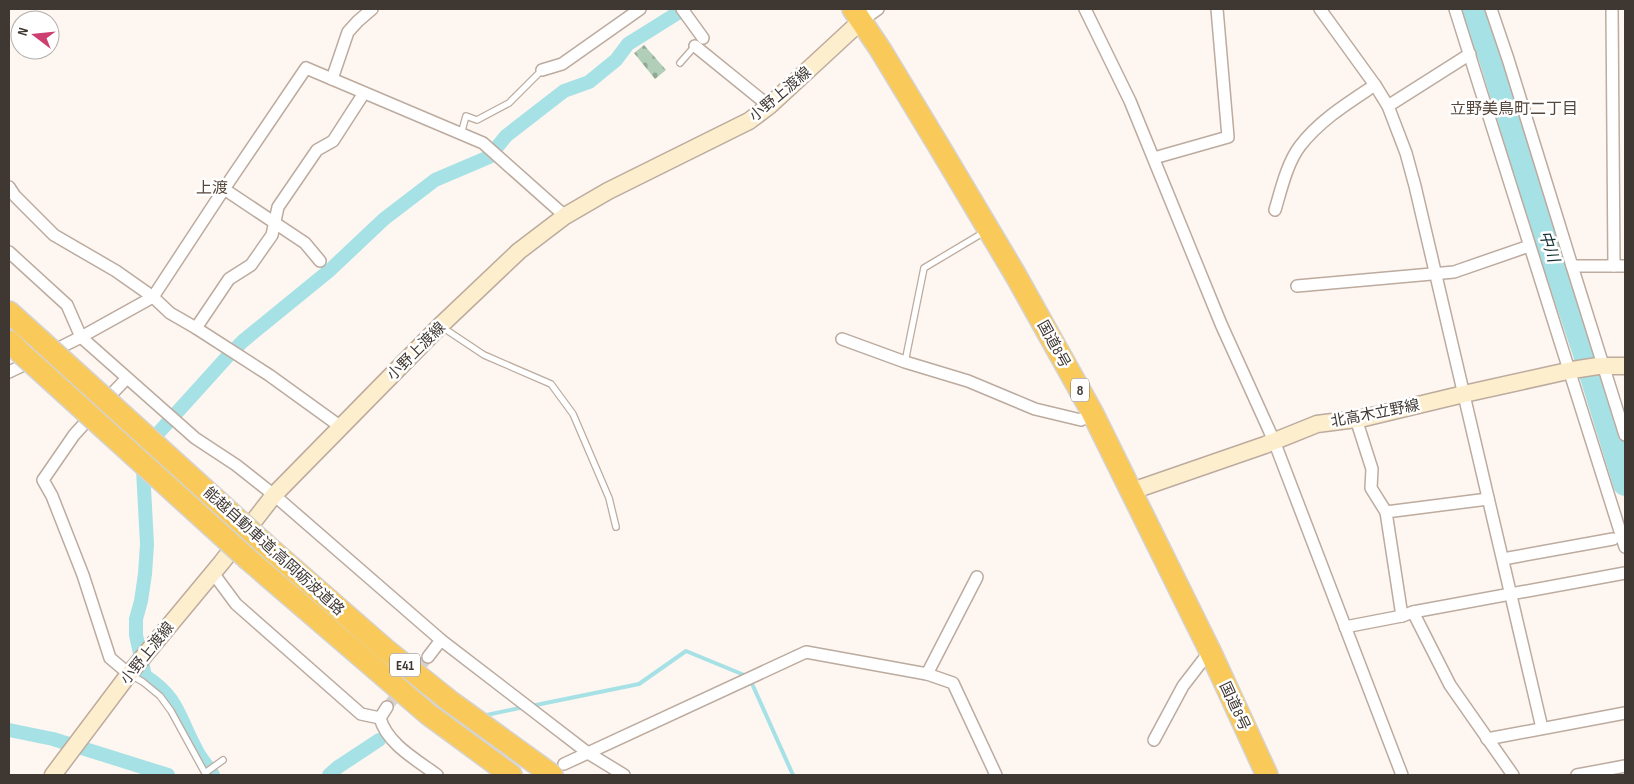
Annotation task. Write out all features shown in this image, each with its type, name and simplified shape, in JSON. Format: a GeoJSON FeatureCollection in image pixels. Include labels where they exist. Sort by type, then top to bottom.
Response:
{"type":"FeatureCollection","features":[{"type":"Feature","properties":{"kind":"highway","name":"国道8号"},"geometry":{"type":"LineString","coordinates":[[857,15],[988,229],[1092,412],[1210,651],[1267,775]]}},
{"type":"Feature","properties":{"kind":"highway","name":"能越自動車道;高岡砺波道路"},"geometry":{"type":"LineString","coordinates":[[9,312],[266,545],[414,673],[451,702],[558,770]]}},
{"type":"Feature","properties":{"kind":"highway","name":"能越自動車道;高岡砺波道路"},"geometry":{"type":"LineString","coordinates":[[15,347],[249,560],[428,714],[510,775]]}},
{"type":"Feature","properties":{"kind":"main road","name":"小野上渡線"},"geometry":{"type":"LineString","coordinates":[[60,772],[71,750],[129,674],[213,573],[274,495],[440,326],[519,250],[565,216],[608,191],[750,121],[769,106],[857,15]]}},
{"type":"Feature","properties":{"kind":"main road","name":"北高木立野線"},"geometry":{"type":"LineString","coordinates":[[1132,491],[1317,424],[1356,419],[1570,370],[1600,366],[1625,366]]}},
{"type":"Feature","properties":{"kind":"street"},"geometry":{"type":"LineString","coordinates":[[332,79],[348,32],[372,9]]}},
{"type":"Feature","properties":{"kind":"street"},"geometry":{"type":"LineString","coordinates":[[542,70],[562,64],[640,9]]}},
{"type":"Feature","properties":{"kind":"street"},"geometry":{"type":"LineString","coordinates":[[857,15],[878,9]]}},
{"type":"Feature","properties":{"kind":"street"},"geometry":{"type":"LineString","coordinates":[[1154,158],[1228,137],[1216,9]]}},
{"type":"Feature","properties":{"kind":"street"},"geometry":{"type":"LineString","coordinates":[[1320,9],[1388,106],[1406,153],[1542,728]]}},
{"type":"Feature","properties":{"kind":"street"},"geometry":{"type":"LineString","coordinates":[[1455,9],[1625,547]]}},
{"type":"Feature","properties":{"kind":"street"},"geometry":{"type":"LineString","coordinates":[[1491,9],[1572,266],[1600,366],[1625,435]]}},
{"type":"Feature","properties":{"kind":"street"},"geometry":{"type":"LineString","coordinates":[[1572,266],[1620,266],[1612,9]]}},
{"type":"Feature","properties":{"kind":"street"},"geometry":{"type":"LineString","coordinates":[[683,10],[699,42],[769,106]]}},
{"type":"Feature","properties":{"kind":"street"},"geometry":{"type":"LineString","coordinates":[[1088,10],[1130,101],[1221,324],[1274,441],[1402,775]]}},
{"type":"Feature","properties":{"kind":"street"},"geometry":{"type":"LineString","coordinates":[[1388,106],[1470,54]]}},
{"type":"Feature","properties":{"kind":"street"},"geometry":{"type":"LineString","coordinates":[[9,372],[81,337],[153,297],[306,68],[483,143],[565,216]]}},
{"type":"Feature","properties":{"kind":"street"},"geometry":{"type":"LineString","coordinates":[[1275,210],[1286,174],[1299,147],[1326,118],[1375,85]]}},
{"type":"Feature","properties":{"kind":"street"},"geometry":{"type":"LineString","coordinates":[[196,328],[228,279],[251,265],[272,235],[278,207],[317,150],[333,141],[364,92]]}},
{"type":"Feature","properties":{"kind":"street"},"geometry":{"type":"LineString","coordinates":[[9,187],[15,196],[54,235],[116,271],[153,297],[170,313],[269,375],[341,427]]}},
{"type":"Feature","properties":{"kind":"street"},"geometry":{"type":"LineString","coordinates":[[224,189],[305,243],[320,261]]}},
{"type":"Feature","properties":{"kind":"street"},"geometry":{"type":"LineString","coordinates":[[1298,286],[1454,272],[1529,246]]}},
{"type":"Feature","properties":{"kind":"street"},"geometry":{"type":"LineString","coordinates":[[9,252],[67,305],[81,337],[195,438],[236,465],[274,495],[441,640],[588,753],[624,775]]}},
{"type":"Feature","properties":{"kind":"street"},"geometry":{"type":"LineString","coordinates":[[842,339],[905,362],[968,381],[1036,409],[1081,420],[1092,412]]}},
{"type":"Feature","properties":{"kind":"street"},"geometry":{"type":"LineString","coordinates":[[127,378],[74,435],[43,480],[52,496],[82,575],[110,658],[129,674]]}},
{"type":"Feature","properties":{"kind":"street"},"geometry":{"type":"LineString","coordinates":[[1356,419],[1372,469],[1371,488],[1386,512],[1402,616]]}},
{"type":"Feature","properties":{"kind":"street"},"geometry":{"type":"LineString","coordinates":[[1386,512],[1488,499]]}},
{"type":"Feature","properties":{"kind":"street"},"geometry":{"type":"LineString","coordinates":[[1503,559],[1613,539]]}},
{"type":"Feature","properties":{"kind":"street"},"geometry":{"type":"LineString","coordinates":[[213,573],[236,604],[361,714],[380,718]]}},
{"type":"Feature","properties":{"kind":"street"},"geometry":{"type":"LineString","coordinates":[[1345,627],[1402,616],[1413,612],[1625,573]]}},
{"type":"Feature","properties":{"kind":"street"},"geometry":{"type":"LineString","coordinates":[[927,674],[977,577]]}},
{"type":"Feature","properties":{"kind":"street"},"geometry":{"type":"LineString","coordinates":[[1413,612],[1450,685],[1513,775]]}},
{"type":"Feature","properties":{"kind":"street"},"geometry":{"type":"LineString","coordinates":[[428,657],[441,640]]}},
{"type":"Feature","properties":{"kind":"street"},"geometry":{"type":"LineString","coordinates":[[1154,740],[1183,686],[1210,651]]}},
{"type":"Feature","properties":{"kind":"street"},"geometry":{"type":"LineString","coordinates":[[558,770],[588,753],[806,652],[927,674],[953,683],[996,775]]}},
{"type":"Feature","properties":{"kind":"street"},"geometry":{"type":"LineString","coordinates":[[386,707],[380,718],[383,728],[398,745],[437,775]]}},
{"type":"Feature","properties":{"kind":"street"},"geometry":{"type":"LineString","coordinates":[[1487,739],[1625,713]]}},
{"type":"Feature","properties":{"kind":"street"},"geometry":{"type":"LineString","coordinates":[[1577,775],[1625,766]]}},
{"type":"Feature","properties":{"kind":"lane"},"geometry":{"type":"LineString","coordinates":[[680,63],[699,42]]}},
{"type":"Feature","properties":{"kind":"lane"},"geometry":{"type":"LineString","coordinates":[[461,134],[466,116],[477,120],[509,103],[542,70]]}},
{"type":"Feature","properties":{"kind":"lane"},"geometry":{"type":"LineString","coordinates":[[905,362],[924,268],[988,229]]}},
{"type":"Feature","properties":{"kind":"lane"},"geometry":{"type":"LineString","coordinates":[[440,326],[484,355],[551,384],[573,414],[609,498],[616,527]]}},
{"type":"Feature","properties":{"kind":"lane"},"geometry":{"type":"LineString","coordinates":[[129,674],[143,682],[160,696],[171,711],[205,773],[223,760]]}},
{"type":"Feature","properties":{"kind":"green space"},"geometry":{"type":"Polygon","coordinates":[[[644,45],[666,70],[655,79],[634,53],[644,45]]]}},
{"type":"Feature","properties":{"kind":"waterway"},"geometry":{"type":"LineString","coordinates":[[213,775],[198,752],[171,700],[165,692],[145,676],[136,635],[136,619],[145,574],[147,544],[142,451],[243,341],[330,270],[384,219],[435,180],[489,157],[506,136],[564,91],[589,82],[616,60],[628,44],[684,9]]}},
{"type":"Feature","properties":{"kind":"waterway","name":"中川"},"geometry":{"type":"LineString","coordinates":[[1472,9],[1491,59],[1625,484]]}},
{"type":"Feature","properties":{"kind":"waterway"},"geometry":{"type":"LineString","coordinates":[[531,706],[639,684],[686,651],[749,677],[793,775]]}},
{"type":"Feature","properties":{"kind":"waterway"},"geometry":{"type":"LineString","coordinates":[[482,716],[524,707]]}},
{"type":"Feature","properties":{"kind":"waterway"},"geometry":{"type":"LineString","coordinates":[[9,730],[53,739],[168,775]]}},
{"type":"Feature","properties":{"kind":"waterway"},"geometry":{"type":"LineString","coordinates":[[329,775],[379,740]]}},
{"type":"Feature","properties":{"kind":"tunnel"},"geometry":{"type":"LineString","coordinates":[[387,707],[428,657]]}},
{"type":"Feature","properties":{"kind":"district","name":"立野美鳥町二丁目"},"geometry":{"type":"Point","coordinates":[1514,108]}},
{"type":"Feature","properties":{"kind":"district","name":"上渡"},"geometry":{"type":"Point","coordinates":[212,187]}}]}
